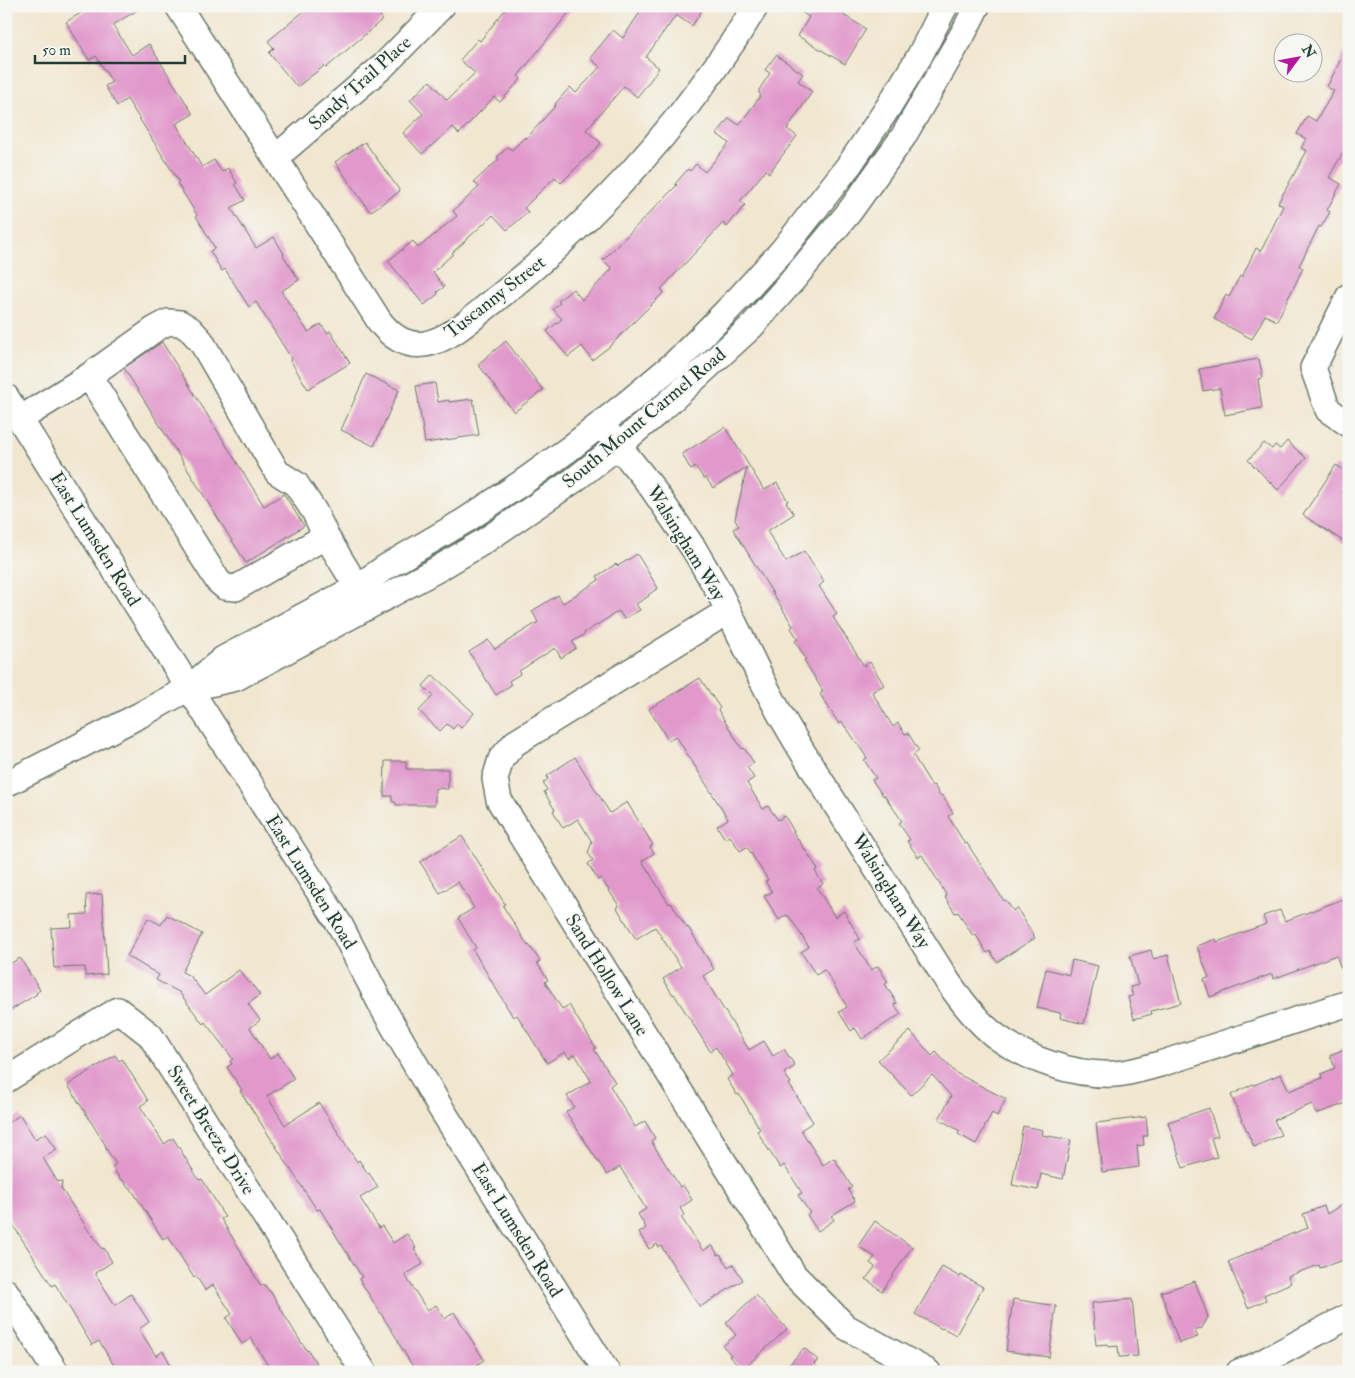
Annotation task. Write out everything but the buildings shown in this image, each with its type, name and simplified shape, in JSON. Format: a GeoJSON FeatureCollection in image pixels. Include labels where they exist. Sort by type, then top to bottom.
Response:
{"type":"FeatureCollection","features":[{"type":"Feature","properties":{"kind":"street","name":"Tuscanny Street"},"geometry":{"type":"LineString","coordinates":[[178,6],[380,322],[388,333],[411,344],[424,344],[438,340],[451,333],[557,248],[654,147],[719,64],[756,6]]}},
{"type":"Feature","properties":{"kind":"street","name":"Sandy Trail Place"},"geometry":{"type":"LineString","coordinates":[[275,158],[383,66],[442,6]]}},
{"type":"Feature","properties":{"kind":"street","name":"South Mount Carmel Road"},"geometry":{"type":"LineString","coordinates":[[6,784],[189,688],[223,659],[357,587],[386,567],[466,520],[569,449],[674,363],[741,296],[782,250],[850,164],[919,57],[945,6]]}},
{"type":"Feature","properties":{"kind":"street","name":"South Mount Carmel Road"},"geometry":{"type":"LineString","coordinates":[[189,688],[236,678],[436,570],[483,542],[574,480],[665,406],[752,326],[838,225],[903,137],[977,6]]}},
{"type":"Feature","properties":{"kind":"street"},"geometry":{"type":"LineString","coordinates":[[1349,296],[1313,368],[1328,410],[1349,424]]}},
{"type":"Feature","properties":{"kind":"street"},"geometry":{"type":"LineString","coordinates":[[20,419],[89,376],[155,329],[168,322],[180,323],[190,329],[201,341],[277,472],[296,484],[314,511],[326,536],[357,587]]}},
{"type":"Feature","properties":{"kind":"street"},"geometry":{"type":"LineString","coordinates":[[89,376],[218,581],[225,587],[236,588],[326,536]]}},
{"type":"Feature","properties":{"kind":"street","name":"East Lumsden Road"},"geometry":{"type":"LineString","coordinates":[[6,397],[340,925],[384,1010],[440,1107],[607,1372]]}},
{"type":"Feature","properties":{"kind":"street","name":"Walsingham Way"},"geometry":{"type":"LineString","coordinates":[[600,424],[650,485],[680,526],[708,572],[762,680],[800,748],[948,982],[969,1009],[993,1033],[1013,1046],[1048,1063],[1082,1072],[1115,1074],[1160,1064],[1349,1003]]}},
{"type":"Feature","properties":{"kind":"street","name":"Sand Hollow Lane"},"geometry":{"type":"LineString","coordinates":[[728,611],[515,743],[501,759],[495,779],[499,800],[794,1275],[846,1327],[928,1372]]}},
{"type":"Feature","properties":{"kind":"street","name":"Sweet Breeze Drive"},"geometry":{"type":"LineString","coordinates":[[6,1080],[118,1010],[150,1035],[364,1372]]}},
{"type":"Feature","properties":{"kind":"street"},"geometry":{"type":"LineString","coordinates":[[6,1292],[56,1372]]}},
{"type":"Feature","properties":{"kind":"street"},"geometry":{"type":"LineString","coordinates":[[567,1309],[580,1360],[587,1372]]}},
{"type":"Feature","properties":{"kind":"street"},"geometry":{"type":"LineString","coordinates":[[1239,1372],[1257,1365],[1349,1316]]}}]}
